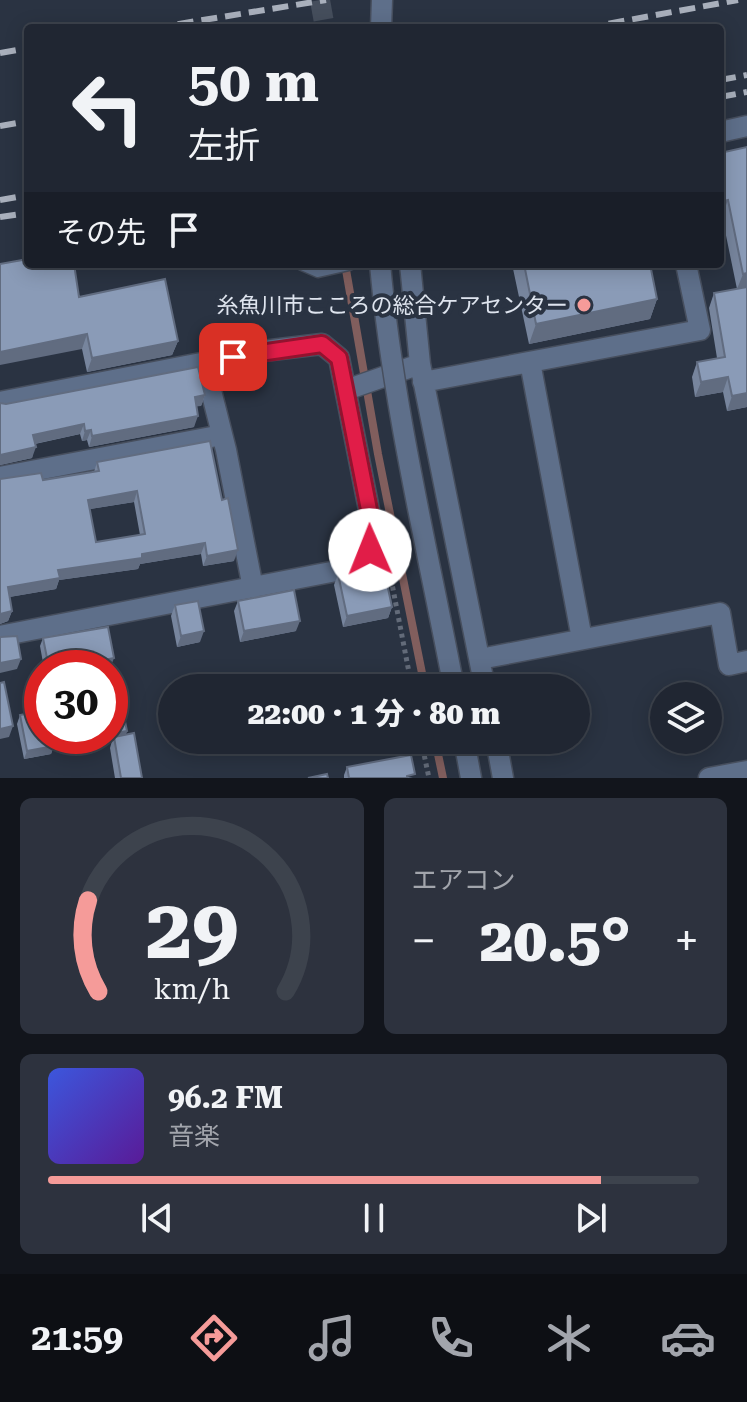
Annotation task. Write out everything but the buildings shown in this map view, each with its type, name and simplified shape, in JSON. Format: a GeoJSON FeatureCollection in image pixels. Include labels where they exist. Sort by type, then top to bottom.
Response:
{"type":"FeatureCollection","features":[{"type":"Feature","properties":{"kind":"street"},"geometry":{"type":"LineString","coordinates":[[381,24],[382,0]]}},
{"type":"Feature","properties":{"kind":"street"},"geometry":{"type":"LineString","coordinates":[[724,131],[747,126]]}},
{"type":"Feature","properties":{"kind":"street"},"geometry":{"type":"LineString","coordinates":[[380,268],[398,401],[451,674]]}},
{"type":"Feature","properties":{"kind":"street"},"geometry":{"type":"LineString","coordinates":[[410,268],[421,373],[483,674]]}},
{"type":"Feature","properties":{"kind":"street"},"geometry":{"type":"LineString","coordinates":[[346,390],[421,373],[530,362],[700,330],[687,268]]}},
{"type":"Feature","properties":{"kind":"street"},"geometry":{"type":"LineString","coordinates":[[0,402],[322,344],[339,358],[375,540],[362,566],[0,636]]}},
{"type":"Feature","properties":{"kind":"street"},"geometry":{"type":"LineString","coordinates":[[530,362],[582,639]]}},
{"type":"Feature","properties":{"kind":"street"},"geometry":{"type":"LineString","coordinates":[[204,363],[253,588]]}},
{"type":"Feature","properties":{"kind":"street"},"geometry":{"type":"LineString","coordinates":[[0,477],[222,435]]}},
{"type":"Feature","properties":{"kind":"street"},"geometry":{"type":"LineString","coordinates":[[480,659],[720,613],[729,665],[747,661]]}},
{"type":"Feature","properties":{"kind":"street"},"geometry":{"type":"LineString","coordinates":[[467,754],[471,778]]}},
{"type":"Feature","properties":{"kind":"street"},"geometry":{"type":"LineString","coordinates":[[499,754],[503,778]]}},
{"type":"Feature","properties":{"kind":"street"},"geometry":{"type":"LineString","coordinates":[[709,778],[747,771]]}},
{"type":"Feature","properties":{"kind":"lane"},"geometry":{"type":"LineString","coordinates":[[311,268],[318,271],[331,268]]}},
{"type":"Feature","properties":{"kind":"path"},"geometry":{"type":"LineString","coordinates":[[370,550],[388,561],[409,674]]}},
{"type":"Feature","properties":{"kind":"path"},"geometry":{"type":"LineString","coordinates":[[424,754],[429,778]]}},
{"type":"Feature","properties":{"kind":"waterway"},"geometry":{"type":"LineString","coordinates":[[346,268],[378,454],[422,674]]}},
{"type":"Feature","properties":{"kind":"waterway"},"geometry":{"type":"LineString","coordinates":[[438,754],[443,778]]}},
{"type":"Feature","properties":{"kind":"tunnel"},"geometry":{"type":"LineString","coordinates":[[320,0],[324,24]]}},
{"type":"Feature","properties":{"kind":"railway"},"geometry":{"type":"LineString","coordinates":[[179,24],[326,0]]}},
{"type":"Feature","properties":{"kind":"railway"},"geometry":{"type":"LineString","coordinates":[[607,24],[738,0]]}},
{"type":"Feature","properties":{"kind":"railway"},"geometry":{"type":"LineString","coordinates":[[0,53],[24,49]]}},
{"type":"Feature","properties":{"kind":"railway"},"geometry":{"type":"LineString","coordinates":[[724,79],[747,75]]}},
{"type":"Feature","properties":{"kind":"railway"},"geometry":{"type":"LineString","coordinates":[[724,96],[747,92]]}},
{"type":"Feature","properties":{"kind":"railway"},"geometry":{"type":"LineString","coordinates":[[0,126],[24,122]]}},
{"type":"Feature","properties":{"kind":"railway"},"geometry":{"type":"LineString","coordinates":[[0,200],[24,196]]}},
{"type":"Feature","properties":{"kind":"railway"},"geometry":{"type":"LineString","coordinates":[[0,217],[24,214]]}},
{"type":"Feature","properties":{"kind":"place","name":"糸魚川市こころの総合ケアセンター"},"geometry":{"type":"Point","coordinates":[584,305]}},
{"type":"Feature","properties":{"kind":"route"},"geometry":{"type":"LineString","coordinates":[[233,357],[322,344],[339,358],[375,540],[370,550]]}}]}
